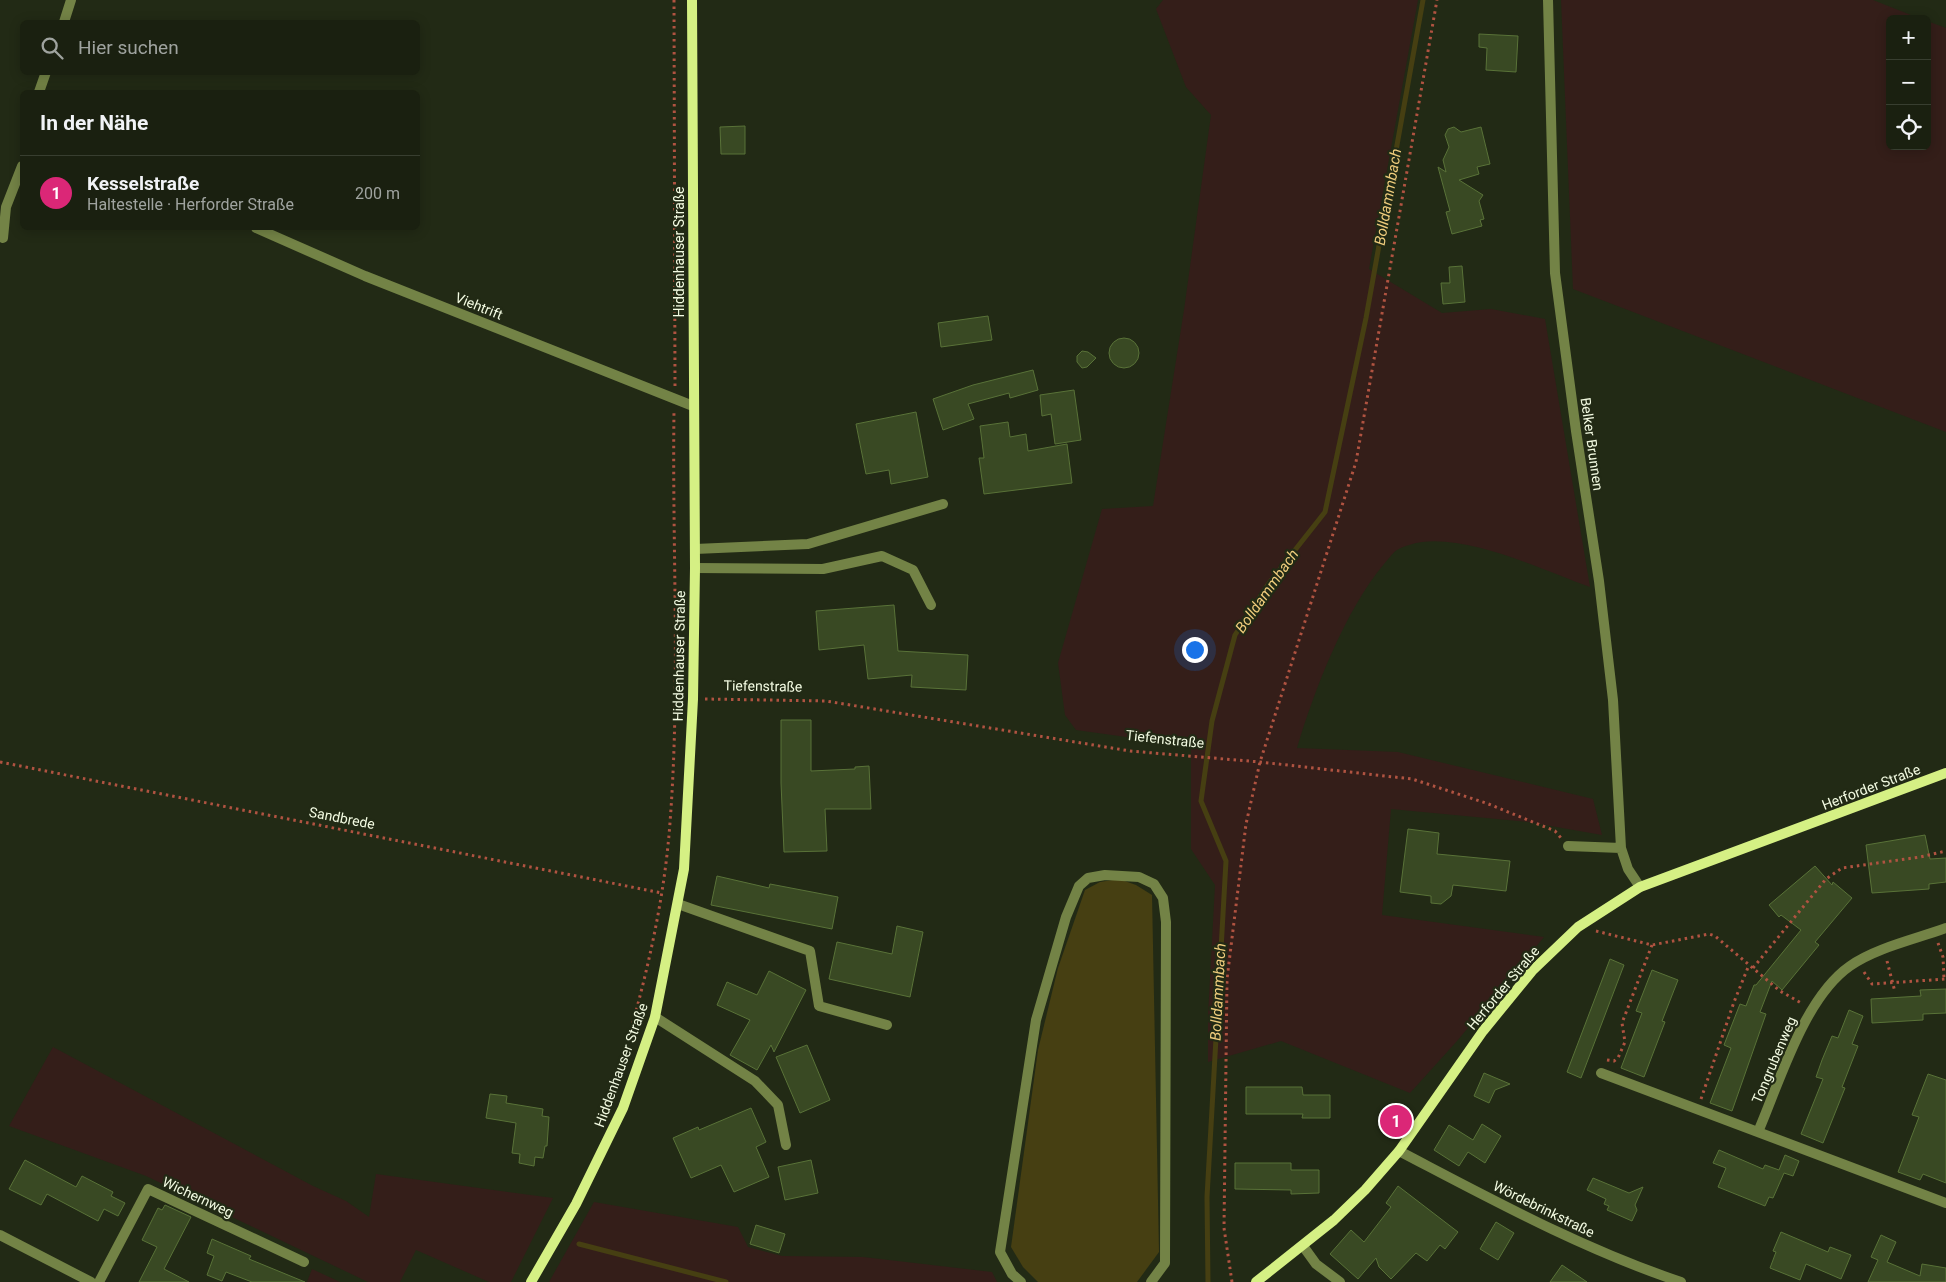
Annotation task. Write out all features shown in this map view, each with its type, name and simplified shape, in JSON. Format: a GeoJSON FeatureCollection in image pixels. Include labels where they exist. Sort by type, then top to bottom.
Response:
{"type":"FeatureCollection","features":[{"type":"Feature","properties":{"kind":"street"},"geometry":{"type":"LineString","coordinates":[[65,20],[71,0]]}},
{"type":"Feature","properties":{"kind":"street","name":"Hiddenhauser Straße"},"geometry":{"type":"LineString","coordinates":[[531,1282],[576,1204],[615,1124],[655,1017],[684,869],[693,699],[695,568],[692,0]]}},
{"type":"Feature","properties":{"kind":"street","name":"Belker Brunnen"},"geometry":{"type":"LineString","coordinates":[[1548,0],[1555,273],[1576,431],[1599,581],[1613,700],[1621,848],[1628,869],[1640,887]]}},
{"type":"Feature","properties":{"kind":"street"},"geometry":{"type":"LineString","coordinates":[[41,90],[45,75]]}},
{"type":"Feature","properties":{"kind":"street"},"geometry":{"type":"LineString","coordinates":[[3,238],[3,207],[20,170]]}},
{"type":"Feature","properties":{"kind":"street","name":"Viehtrift"},"geometry":{"type":"LineString","coordinates":[[261,230],[365,276],[693,406]]}},
{"type":"Feature","properties":{"kind":"street"},"geometry":{"type":"LineString","coordinates":[[694,549],[808,544],[943,504]]}},
{"type":"Feature","properties":{"kind":"street"},"geometry":{"type":"LineString","coordinates":[[695,568],[823,569],[882,556],[913,570],[930,605]]}},
{"type":"Feature","properties":{"kind":"street","name":"Herforder Straße"},"geometry":{"type":"LineString","coordinates":[[1256,1282],[1267,1279],[1365,1190],[1399,1151],[1483,1031],[1532,971],[1578,927],[1640,887],[1946,773]]}},
{"type":"Feature","properties":{"kind":"street"},"geometry":{"type":"LineString","coordinates":[[1568,846],[1621,848]]}},
{"type":"Feature","properties":{"kind":"street"},"geometry":{"type":"LineString","coordinates":[[1021,1282],[1012,1274],[1000,1252],[1036,1020],[1066,917],[1079,886],[1088,878],[1105,875],[1139,877],[1154,884],[1162,898],[1166,922],[1165,1263],[1151,1282]]}},
{"type":"Feature","properties":{"kind":"street"},"geometry":{"type":"LineString","coordinates":[[679,901],[810,951],[819,1006],[887,1025]]}},
{"type":"Feature","properties":{"kind":"street","name":"Tongrubenweg"},"geometry":{"type":"LineString","coordinates":[[1758,1132],[1805,1020],[1838,975],[1856,962],[1883,950],[1946,928]]}},
{"type":"Feature","properties":{"kind":"street"},"geometry":{"type":"LineString","coordinates":[[655,1017],[755,1081],[778,1105],[786,1145]]}},
{"type":"Feature","properties":{"kind":"street"},"geometry":{"type":"LineString","coordinates":[[1601,1073],[1946,1203]]}},
{"type":"Feature","properties":{"kind":"street","name":"Wördebrinkstraße"},"geometry":{"type":"LineString","coordinates":[[1399,1151],[1552,1231],[1642,1269],[1681,1282]]}},
{"type":"Feature","properties":{"kind":"street","name":"Wichernweg"},"geometry":{"type":"LineString","coordinates":[[99,1282],[148,1189],[304,1262]]}},
{"type":"Feature","properties":{"kind":"street"},"geometry":{"type":"LineString","coordinates":[[0,1235],[91,1282]]}},
{"type":"Feature","properties":{"kind":"street"},"geometry":{"type":"LineString","coordinates":[[1302,1246],[1316,1264],[1340,1282]]}},
{"type":"Feature","properties":{"kind":"path"},"geometry":{"type":"LineString","coordinates":[[615,1124],[610,1100],[638,1007],[662,893],[670,818],[677,684],[673,501],[675,398],[674,0]]}},
{"type":"Feature","properties":{"kind":"path"},"geometry":{"type":"LineString","coordinates":[[1232,1282],[1224,1228],[1227,979],[1246,824],[1260,762],[1356,462],[1437,0]]}},
{"type":"Feature","properties":{"kind":"path","name":"Tiefenstraße"},"geometry":{"type":"LineString","coordinates":[[693,699],[826,701],[1130,751],[1260,762],[1412,779],[1486,803],[1555,831],[1568,846]]}},
{"type":"Feature","properties":{"kind":"path","name":"Sandbrede"},"geometry":{"type":"LineString","coordinates":[[0,762],[662,893],[679,901]]}},
{"type":"Feature","properties":{"kind":"path"},"geometry":{"type":"LineString","coordinates":[[1753,968],[1826,879],[1842,868],[1946,851]]}},
{"type":"Feature","properties":{"kind":"path"},"geometry":{"type":"LineString","coordinates":[[1578,927],[1652,945],[1709,934],[1715,936],[1780,991],[1812,1009]]}},
{"type":"Feature","properties":{"kind":"path"},"geometry":{"type":"LineString","coordinates":[[1856,962],[1872,984],[1945,979],[1943,957],[1934,932]]}},
{"type":"Feature","properties":{"kind":"path"},"geometry":{"type":"LineString","coordinates":[[1601,1073],[1606,1060],[1618,1058],[1624,1042],[1622,1023],[1652,945]]}},
{"type":"Feature","properties":{"kind":"path"},"geometry":{"type":"LineString","coordinates":[[1883,950],[1894,982],[1895,992]]}},
{"type":"Feature","properties":{"kind":"path"},"geometry":{"type":"LineString","coordinates":[[1698,1109],[1734,1002],[1749,965]]}},
{"type":"Feature","properties":{"kind":"shaded area"},"geometry":{"type":"Polygon","coordinates":[[[1163,0],[1418,0],[1369,269],[1442,313],[1491,309],[1545,319],[1590,587],[1507,556],[1463,544],[1422,542],[1395,551],[1370,583],[1344,627],[1312,702],[1297,748],[1398,752],[1593,799],[1602,835],[1528,822],[1391,809],[1382,915],[1544,937],[1457,1041],[1410,1093],[1281,1041],[1208,1062],[1208,1016],[1215,885],[1191,849],[1191,746],[1076,730],[1065,715],[1058,663],[1102,509],[1153,506],[1184,310],[1211,115],[1186,87],[1156,9],[1163,0]]]}},
{"type":"Feature","properties":{"kind":"shaded area"},"geometry":{"type":"Polygon","coordinates":[[[1561,0],[1873,0],[1911,15],[1886,15],[1886,150],[1931,150],[1931,22],[1946,28],[1946,432],[1573,289],[1561,0]]]}},
{"type":"Feature","properties":{"kind":"shaded area"},"geometry":{"type":"Polygon","coordinates":[[[1119,879],[1136,885],[1152,895],[1159,1252],[1137,1282],[1038,1282],[1023,1267],[1011,1247],[1038,1050],[1058,968],[1085,890],[1100,882],[1119,879]]]}},
{"type":"Feature","properties":{"kind":"shaded area"},"geometry":{"type":"Polygon","coordinates":[[[53,1047],[313,1186],[346,1201],[369,1217],[376,1174],[553,1198],[511,1282],[489,1282],[416,1250],[400,1282],[368,1282],[146,1176],[9,1126],[53,1047]]]}},
{"type":"Feature","properties":{"kind":"shaded area"},"geometry":{"type":"Polygon","coordinates":[[[594,1202],[738,1227],[748,1247],[782,1256],[863,1257],[992,1272],[997,1282],[549,1282],[594,1202]]]}},
{"type":"Feature","properties":{"kind":"shaded area"},"geometry":{"type":"Polygon","coordinates":[[[312,1269],[340,1282],[307,1282],[312,1269]]]}},
{"type":"Feature","properties":{"kind":"building"},"geometry":{"type":"Polygon","coordinates":[[[1479,34],[1518,36],[1516,72],[1486,70],[1487,48],[1479,47],[1479,34]]]}},
{"type":"Feature","properties":{"kind":"building"},"geometry":{"type":"Polygon","coordinates":[[[745,126],[745,154],[721,154],[720,127],[745,126]]]}},
{"type":"Feature","properties":{"kind":"building"},"geometry":{"type":"Polygon","coordinates":[[[1454,127],[1461,132],[1481,127],[1490,164],[1477,167],[1479,174],[1459,180],[1483,195],[1479,201],[1484,219],[1480,220],[1482,226],[1452,234],[1446,212],[1450,211],[1438,167],[1446,172],[1443,160],[1449,147],[1445,135],[1448,129],[1454,127]]]}},
{"type":"Feature","properties":{"kind":"building"},"geometry":{"type":"Polygon","coordinates":[[[1462,266],[1465,302],[1443,304],[1441,283],[1450,283],[1449,267],[1462,266]]]}},
{"type":"Feature","properties":{"kind":"building"},"geometry":{"type":"Polygon","coordinates":[[[988,316],[992,340],[941,347],[938,323],[988,316]]]}},
{"type":"Feature","properties":{"kind":"building"},"geometry":{"type":"Polygon","coordinates":[[[1124,338],[1135,342],[1139,353],[1135,364],[1124,368],[1113,364],[1109,353],[1113,342],[1124,338]]]}},
{"type":"Feature","properties":{"kind":"building"},"geometry":{"type":"Polygon","coordinates":[[[1082,351],[1088,352],[1096,358],[1087,367],[1082,368],[1077,362],[1077,356],[1082,351]]]}},
{"type":"Feature","properties":{"kind":"building"},"geometry":{"type":"Polygon","coordinates":[[[1033,370],[1038,390],[1010,398],[1009,393],[968,404],[974,419],[943,430],[933,399],[973,385],[1033,370]]]}},
{"type":"Feature","properties":{"kind":"building"},"geometry":{"type":"Polygon","coordinates":[[[1074,390],[1081,440],[1055,444],[1051,414],[1042,416],[1040,395],[1074,390]]]}},
{"type":"Feature","properties":{"kind":"building"},"geometry":{"type":"Polygon","coordinates":[[[916,412],[928,477],[891,484],[889,470],[866,474],[856,424],[916,412]]]}},
{"type":"Feature","properties":{"kind":"building"},"geometry":{"type":"Polygon","coordinates":[[[1008,422],[1010,437],[1026,434],[1028,451],[1067,444],[1072,483],[984,494],[979,458],[984,458],[980,426],[1008,422]]]}},
{"type":"Feature","properties":{"kind":"building"},"geometry":{"type":"Polygon","coordinates":[[[894,605],[898,651],[968,655],[966,690],[911,687],[912,675],[868,679],[864,645],[819,650],[816,611],[894,605]]]}},
{"type":"Feature","properties":{"kind":"building"},"geometry":{"type":"Polygon","coordinates":[[[781,720],[811,720],[811,771],[855,769],[855,767],[869,766],[871,809],[825,809],[827,851],[784,852],[781,720]]]}},
{"type":"Feature","properties":{"kind":"building"},"geometry":{"type":"Polygon","coordinates":[[[1408,829],[1439,833],[1437,854],[1510,861],[1506,891],[1453,885],[1451,896],[1441,904],[1431,903],[1431,896],[1400,892],[1408,829]]]}},
{"type":"Feature","properties":{"kind":"building"},"geometry":{"type":"Polygon","coordinates":[[[1925,835],[1930,859],[1946,858],[1946,882],[1929,884],[1929,889],[1872,893],[1866,845],[1925,835]]]}},
{"type":"Feature","properties":{"kind":"building"},"geometry":{"type":"Polygon","coordinates":[[[1815,866],[1832,885],[1833,882],[1852,898],[1815,942],[1819,945],[1782,990],[1772,981],[1760,1012],[1766,1014],[1732,1111],[1710,1103],[1731,1048],[1724,1045],[1740,1004],[1746,1006],[1754,985],[1756,985],[1801,930],[1781,915],[1779,917],[1769,905],[1815,866]]]}},
{"type":"Feature","properties":{"kind":"building"},"geometry":{"type":"Polygon","coordinates":[[[717,876],[769,888],[770,884],[838,897],[832,929],[711,905],[717,876]]]}},
{"type":"Feature","properties":{"kind":"building"},"geometry":{"type":"Polygon","coordinates":[[[897,926],[923,932],[910,997],[829,979],[837,942],[892,954],[897,926]]]}},
{"type":"Feature","properties":{"kind":"building"},"geometry":{"type":"Polygon","coordinates":[[[1610,959],[1624,965],[1581,1078],[1567,1072],[1610,959]]]}},
{"type":"Feature","properties":{"kind":"building"},"geometry":{"type":"Polygon","coordinates":[[[1652,970],[1678,980],[1662,1021],[1665,1022],[1644,1077],[1621,1068],[1642,1013],[1636,1011],[1652,970]]]}},
{"type":"Feature","properties":{"kind":"building"},"geometry":{"type":"Polygon","coordinates":[[[769,971],[806,990],[774,1052],[771,1045],[757,1070],[730,1055],[750,1020],[717,1005],[727,982],[757,995],[769,971]]]}},
{"type":"Feature","properties":{"kind":"building"},"geometry":{"type":"Polygon","coordinates":[[[1946,989],[1946,1013],[1923,1014],[1923,1020],[1872,1023],[1871,999],[1921,996],[1920,990],[1946,989]]]}},
{"type":"Feature","properties":{"kind":"building"},"geometry":{"type":"Polygon","coordinates":[[[1849,1010],[1863,1016],[1852,1044],[1858,1046],[1842,1087],[1845,1088],[1823,1143],[1801,1134],[1823,1079],[1816,1077],[1822,1060],[1832,1036],[1838,1038],[1849,1010]]]}},
{"type":"Feature","properties":{"kind":"building"},"geometry":{"type":"Polygon","coordinates":[[[807,1045],[830,1100],[800,1113],[776,1057],[807,1045]]]}},
{"type":"Feature","properties":{"kind":"building"},"geometry":{"type":"Polygon","coordinates":[[[1484,1073],[1510,1084],[1495,1090],[1489,1103],[1474,1096],[1484,1073]]]}},
{"type":"Feature","properties":{"kind":"building"},"geometry":{"type":"Polygon","coordinates":[[[1928,1074],[1946,1080],[1946,1183],[1923,1174],[1920,1180],[1898,1172],[1919,1117],[1912,1115],[1928,1074]]]}},
{"type":"Feature","properties":{"kind":"building"},"geometry":{"type":"Polygon","coordinates":[[[1246,1087],[1302,1087],[1303,1095],[1330,1095],[1330,1118],[1302,1118],[1303,1114],[1246,1114],[1246,1087]]]}},
{"type":"Feature","properties":{"kind":"building"},"geometry":{"type":"Polygon","coordinates":[[[490,1094],[507,1096],[506,1103],[543,1109],[542,1116],[549,1117],[547,1146],[545,1146],[543,1158],[535,1157],[534,1166],[519,1163],[520,1154],[512,1153],[516,1123],[486,1118],[490,1094]]]}},
{"type":"Feature","properties":{"kind":"building"},"geometry":{"type":"Polygon","coordinates":[[[751,1108],[766,1142],[756,1147],[769,1177],[734,1192],[721,1165],[691,1178],[673,1138],[698,1127],[699,1130],[751,1108]]]}},
{"type":"Feature","properties":{"kind":"building"},"geometry":{"type":"Polygon","coordinates":[[[1482,1124],[1501,1136],[1485,1163],[1468,1152],[1459,1166],[1434,1150],[1449,1125],[1473,1140],[1482,1124]]]}},
{"type":"Feature","properties":{"kind":"building"},"geometry":{"type":"Polygon","coordinates":[[[1719,1150],[1763,1169],[1765,1165],[1779,1170],[1785,1155],[1799,1161],[1793,1176],[1784,1173],[1773,1198],[1769,1197],[1765,1206],[1718,1187],[1726,1168],[1713,1163],[1719,1150]]]}},
{"type":"Feature","properties":{"kind":"building"},"geometry":{"type":"Polygon","coordinates":[[[25,1160],[76,1187],[82,1176],[113,1192],[111,1196],[125,1203],[118,1216],[104,1209],[98,1221],[47,1194],[41,1205],[9,1189],[25,1160]]]}},
{"type":"Feature","properties":{"kind":"building"},"geometry":{"type":"Polygon","coordinates":[[[811,1160],[818,1193],[785,1200],[778,1167],[811,1160]]]}},
{"type":"Feature","properties":{"kind":"building"},"geometry":{"type":"Polygon","coordinates":[[[1235,1163],[1291,1163],[1291,1170],[1319,1170],[1319,1193],[1291,1194],[1291,1190],[1235,1189],[1235,1163]]]}},
{"type":"Feature","properties":{"kind":"building"},"geometry":{"type":"Polygon","coordinates":[[[1593,1178],[1629,1193],[1643,1187],[1635,1205],[1637,1210],[1632,1221],[1607,1210],[1609,1206],[1604,1204],[1606,1199],[1587,1190],[1593,1178]]]}},
{"type":"Feature","properties":{"kind":"building"},"geometry":{"type":"Polygon","coordinates":[[[1398,1186],[1458,1232],[1445,1249],[1440,1245],[1427,1261],[1416,1253],[1391,1279],[1379,1267],[1376,1258],[1358,1279],[1330,1254],[1351,1230],[1364,1242],[1391,1207],[1386,1203],[1398,1186]]]}},
{"type":"Feature","properties":{"kind":"building"},"geometry":{"type":"Polygon","coordinates":[[[165,1205],[191,1217],[164,1269],[189,1282],[139,1282],[157,1247],[142,1240],[158,1208],[162,1210],[165,1205]]]}},
{"type":"Feature","properties":{"kind":"building"},"geometry":{"type":"Polygon","coordinates":[[[1496,1222],[1514,1233],[1498,1260],[1480,1249],[1496,1222]]]}},
{"type":"Feature","properties":{"kind":"building"},"geometry":{"type":"Polygon","coordinates":[[[756,1225],[785,1234],[779,1253],[750,1244],[756,1225]]]}},
{"type":"Feature","properties":{"kind":"building"},"geometry":{"type":"Polygon","coordinates":[[[1781,1232],[1828,1252],[1830,1247],[1851,1255],[1841,1279],[1806,1264],[1800,1280],[1770,1268],[1776,1252],[1773,1251],[1781,1232]]]}},
{"type":"Feature","properties":{"kind":"building"},"geometry":{"type":"Polygon","coordinates":[[[1881,1235],[1896,1242],[1887,1262],[1920,1276],[1922,1264],[1946,1268],[1946,1282],[1868,1282],[1878,1260],[1871,1257],[1881,1235]]]}},
{"type":"Feature","properties":{"kind":"building"},"geometry":{"type":"Polygon","coordinates":[[[212,1239],[251,1256],[249,1259],[305,1282],[252,1282],[226,1272],[222,1281],[207,1275],[214,1256],[207,1253],[212,1239]]]}},
{"type":"Feature","properties":{"kind":"building"},"geometry":{"type":"Polygon","coordinates":[[[1562,1265],[1587,1282],[1550,1282],[1562,1265]]]}},
{"type":"Feature","properties":{"kind":"waterway","name":"Bolldammbach"},"geometry":{"type":"LineString","coordinates":[[1208,1282],[1207,1197],[1226,861],[1201,801],[1212,721],[1235,635],[1269,583],[1325,512],[1366,318],[1423,0]]}},
{"type":"Feature","properties":{"kind":"waterway"},"geometry":{"type":"LineString","coordinates":[[579,1244],[726,1282]]}},
{"type":"Feature","properties":{"kind":"place","name":"Kesselstraße"},"geometry":{"type":"Point","coordinates":[1396,1121]}}]}
